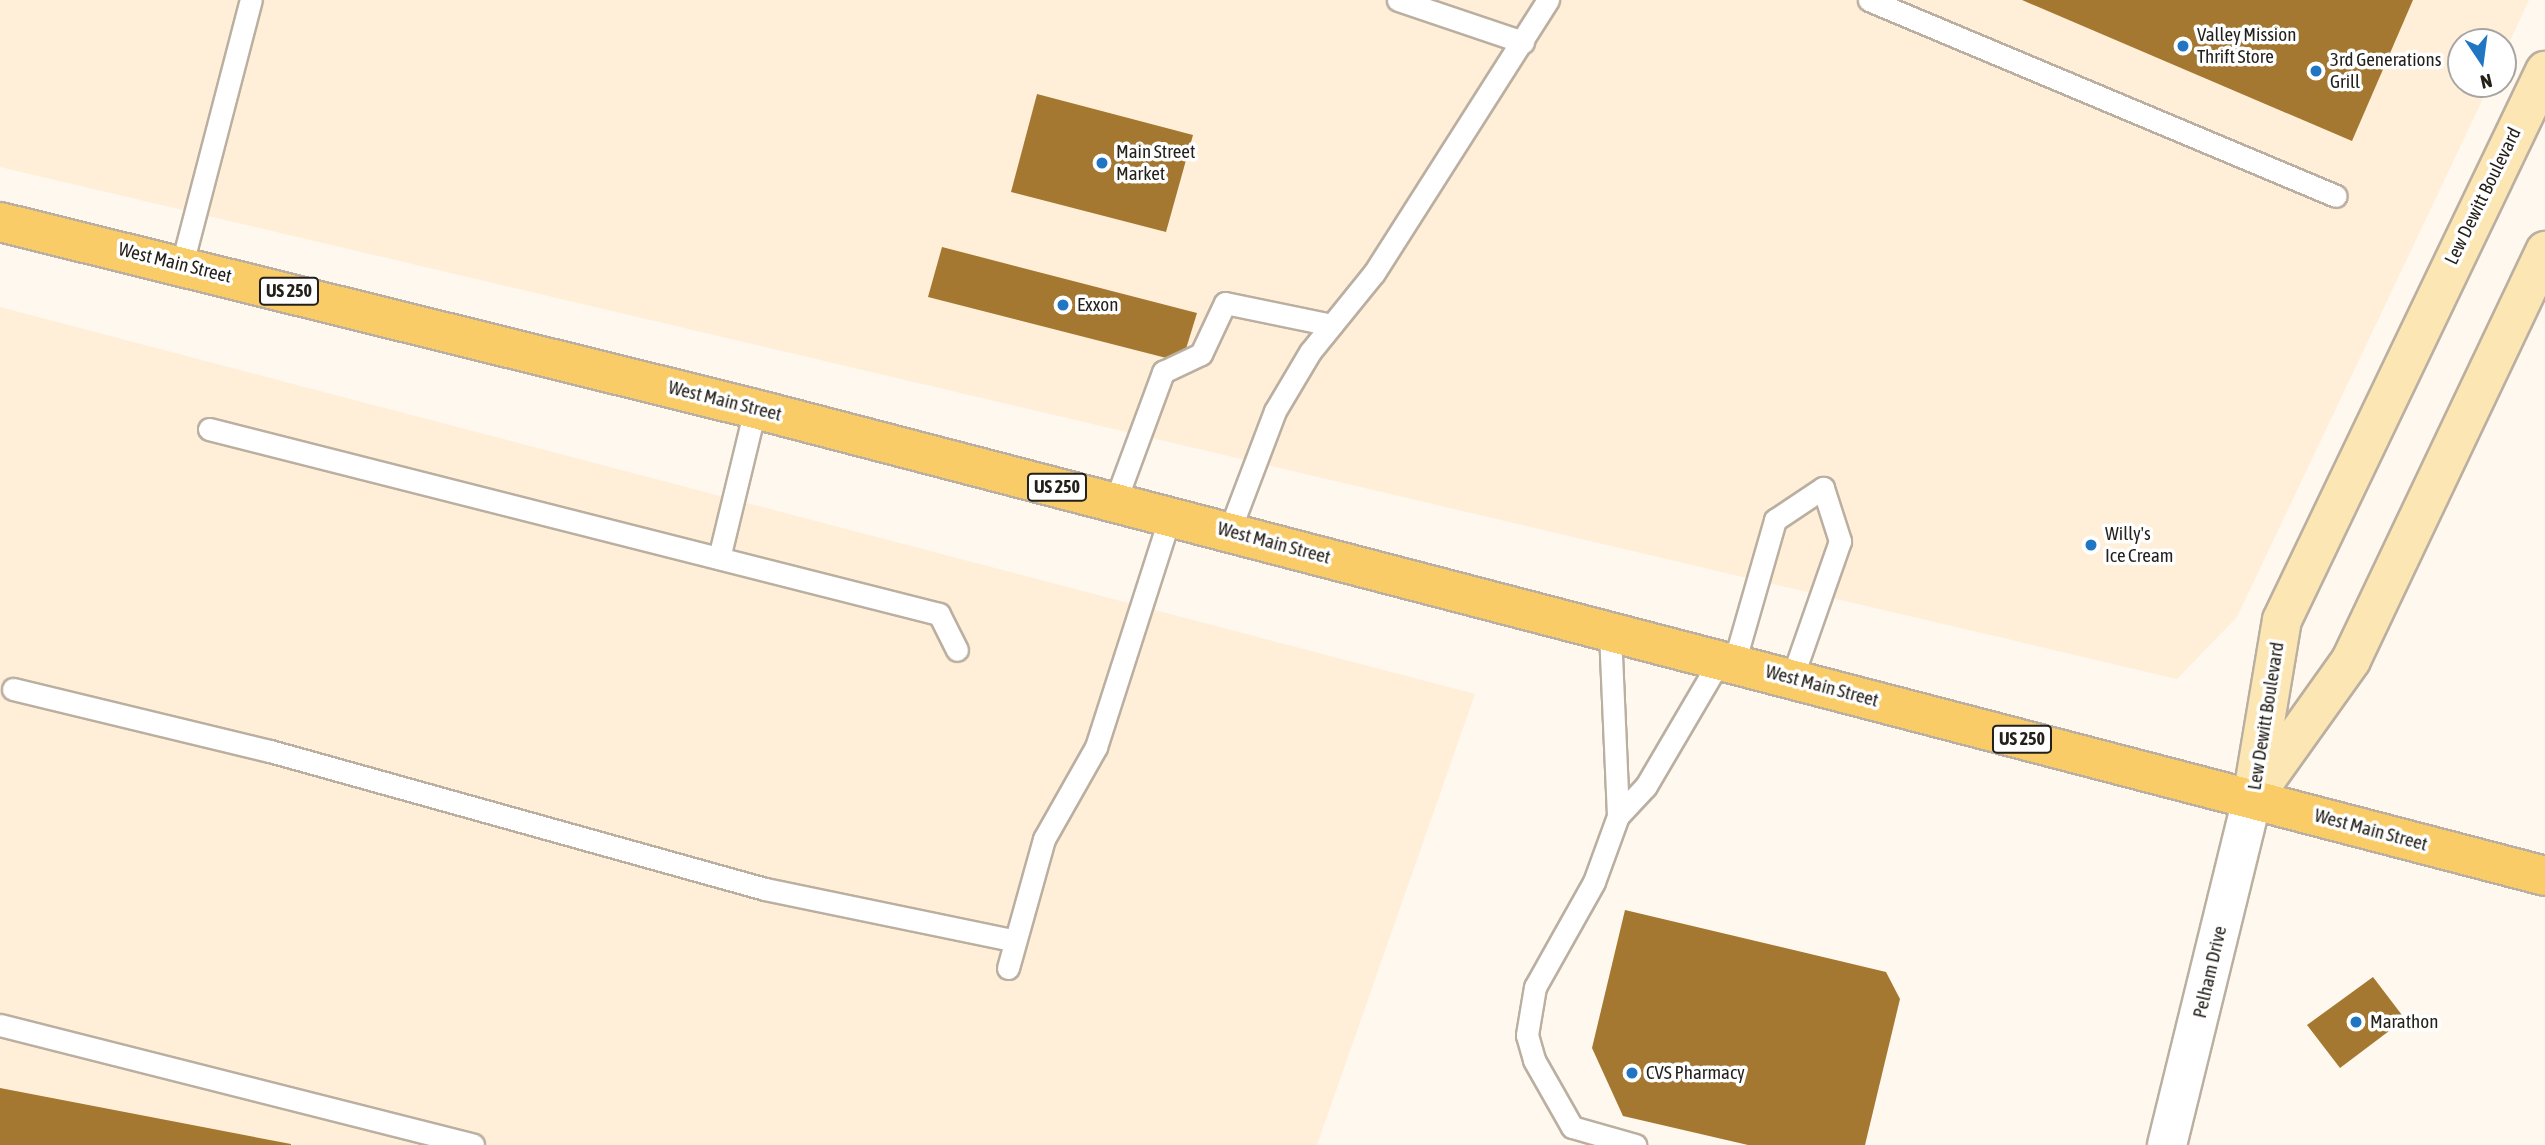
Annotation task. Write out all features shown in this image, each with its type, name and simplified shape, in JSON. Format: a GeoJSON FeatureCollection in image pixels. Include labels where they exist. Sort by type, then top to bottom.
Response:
{"type":"FeatureCollection","features":[{"type":"Feature","properties":{"kind":"main road","name":"Lew Dewitt Boulevard"},"geometry":{"type":"LineString","coordinates":[[2252,799],[2282,620],[2545,71]]}},
{"type":"Feature","properties":{"kind":"main road","name":"West Main Street"},"geometry":{"type":"LineString","coordinates":[[0,222],[182,264],[755,409],[2545,876]]}},
{"type":"Feature","properties":{"kind":"main road","name":"Lew Dewitt Boulevard"},"geometry":{"type":"LineString","coordinates":[[2252,799],[2351,660],[2545,251]]}},
{"type":"Feature","properties":{"kind":"street","name":"Pelham Drive"},"geometry":{"type":"LineString","coordinates":[[2167,1145],[2252,799]]}},
{"type":"Feature","properties":{"kind":"lane"},"geometry":{"type":"LineString","coordinates":[[182,264],[251,0]]}},
{"type":"Feature","properties":{"kind":"lane"},"geometry":{"type":"LineString","coordinates":[[1398,0],[1440,5],[1523,42]]}},
{"type":"Feature","properties":{"kind":"lane"},"geometry":{"type":"LineString","coordinates":[[1229,531],[1275,411],[1332,325],[1451,158],[1548,0]]}},
{"type":"Feature","properties":{"kind":"lane"},"geometry":{"type":"LineString","coordinates":[[1869,0],[2336,196]]}},
{"type":"Feature","properties":{"kind":"lane"},"geometry":{"type":"LineString","coordinates":[[1115,502],[1163,372],[1201,354],[1224,303],[1332,325]]}},
{"type":"Feature","properties":{"kind":"lane"},"geometry":{"type":"LineString","coordinates":[[719,558],[755,409]]}},
{"type":"Feature","properties":{"kind":"lane"},"geometry":{"type":"LineString","coordinates":[[209,429],[590,530],[719,558],[939,614],[957,650]]}},
{"type":"Feature","properties":{"kind":"lane"},"geometry":{"type":"LineString","coordinates":[[1618,816],[1646,786],[1727,662],[1775,520],[1823,488],[1840,541],[1792,678]]}},
{"type":"Feature","properties":{"kind":"lane"},"geometry":{"type":"LineString","coordinates":[[1008,968],[1044,839],[1096,747],[1170,516]]}},
{"type":"Feature","properties":{"kind":"lane"},"geometry":{"type":"LineString","coordinates":[[1611,632],[1618,816],[1594,882],[1535,987],[1527,1035],[1534,1060],[1573,1126],[1635,1145]]}},
{"type":"Feature","properties":{"kind":"lane"},"geometry":{"type":"LineString","coordinates":[[13,689],[270,751],[765,889],[1015,941]]}},
{"type":"Feature","properties":{"kind":"lane"},"geometry":{"type":"LineString","coordinates":[[0,1025],[473,1145]]}},
{"type":"Feature","properties":{"kind":"shaded area"},"geometry":{"type":"Polygon","coordinates":[[[0,0],[2529,0],[2516,28],[2447,28],[2447,98],[2483,98],[2237,617],[2177,679],[0,167],[0,0]]]}},
{"type":"Feature","properties":{"kind":"shaded area"},"geometry":{"type":"Polygon","coordinates":[[[0,307],[1475,694],[1317,1145],[0,1145],[0,307]]]}},
{"type":"Feature","properties":{"kind":"building"},"geometry":{"type":"Polygon","coordinates":[[[2022,0],[2413,0],[2352,141],[2022,0]]]}},
{"type":"Feature","properties":{"kind":"building","name":"Main Street Market"},"geometry":{"type":"Polygon","coordinates":[[[1037,94],[1193,135],[1166,232],[1011,192],[1037,94]]]}},
{"type":"Feature","properties":{"kind":"building","name":"Exxon"},"geometry":{"type":"Polygon","coordinates":[[[942,247],[1197,313],[1182,362],[928,297],[942,247]]]}},
{"type":"Feature","properties":{"kind":"building","name":"CVS Pharmacy"},"geometry":{"type":"Polygon","coordinates":[[[1625,910],[1886,972],[1900,999],[1865,1145],[1748,1145],[1623,1116],[1592,1048],[1625,910]]]}},
{"type":"Feature","properties":{"kind":"building","name":"Marathon"},"geometry":{"type":"Polygon","coordinates":[[[2373,977],[2405,1019],[2340,1068],[2307,1025],[2373,977]]]}},
{"type":"Feature","properties":{"kind":"building"},"geometry":{"type":"Polygon","coordinates":[[[0,1088],[291,1144],[291,1145],[0,1145],[0,1088]]]}},
{"type":"Feature","properties":{"kind":"place","name":"Valley Mission Thrift Store"},"geometry":{"type":"Point","coordinates":[2183,46]}},
{"type":"Feature","properties":{"kind":"place","name":"3rd Generations Grill"},"geometry":{"type":"Point","coordinates":[2316,71]}},
{"type":"Feature","properties":{"kind":"place","name":"Main Street Market"},"geometry":{"type":"Point","coordinates":[1102,163]}},
{"type":"Feature","properties":{"kind":"place","name":"Exxon"},"geometry":{"type":"Point","coordinates":[1063,305]}},
{"type":"Feature","properties":{"kind":"place","name":"Willy's Ice Cream"},"geometry":{"type":"Point","coordinates":[2091,545]}},
{"type":"Feature","properties":{"kind":"place","name":"Marathon"},"geometry":{"type":"Point","coordinates":[2356,1022]}},
{"type":"Feature","properties":{"kind":"place","name":"CVS Pharmacy"},"geometry":{"type":"Point","coordinates":[1632,1073]}}]}
